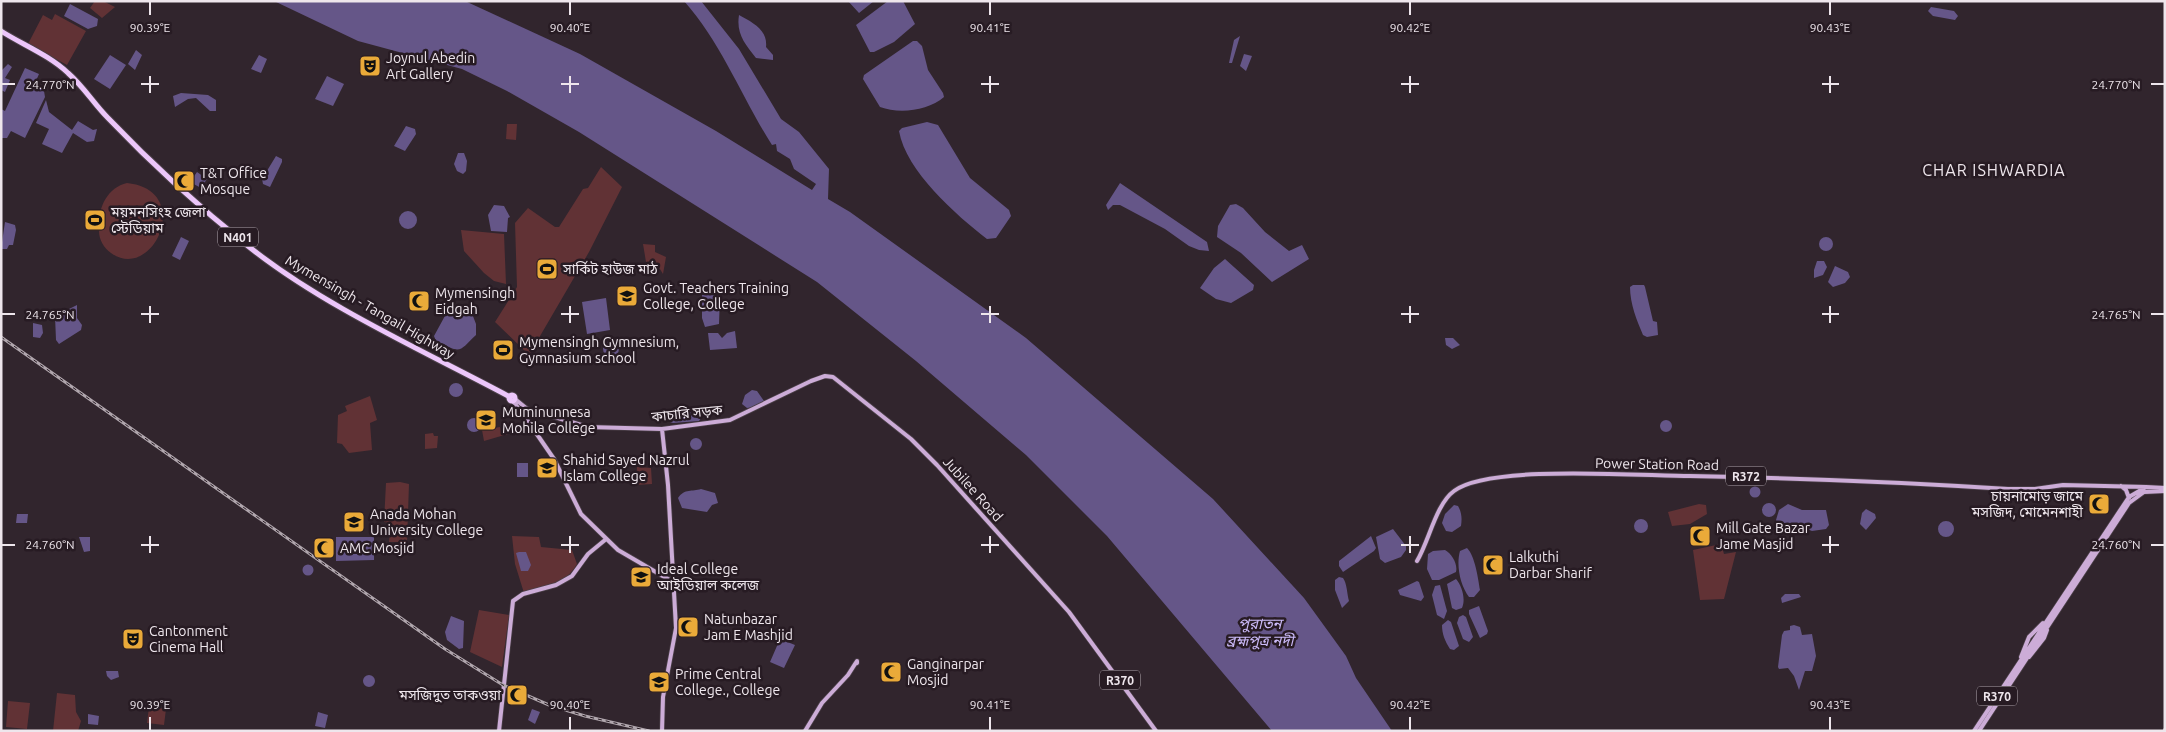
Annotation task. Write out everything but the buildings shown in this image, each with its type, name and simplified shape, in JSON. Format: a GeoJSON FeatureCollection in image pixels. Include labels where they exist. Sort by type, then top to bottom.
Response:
{"type":"FeatureCollection","features":[{"type":"Feature","properties":{"kind":"highway","name":"Mymensingh - Tangail Highway"},"geometry":{"type":"LineString","coordinates":[[1,31],[42,54],[68,73],[88,92],[108,118],[150,158],[265,259],[322,296],[512,399]]}},
{"type":"Feature","properties":{"kind":"main road","name":"কাচারি সড়ক"},"geometry":{"type":"LineString","coordinates":[[512,399],[526,412],[535,411],[588,427],[662,429],[730,420],[811,380],[825,376],[833,377]]}},
{"type":"Feature","properties":{"kind":"main road","name":"Jubilee Road"},"geometry":{"type":"LineString","coordinates":[[833,377],[911,439],[937,465],[1070,612],[1156,731]]}},
{"type":"Feature","properties":{"kind":"main road"},"geometry":{"type":"LineString","coordinates":[[526,412],[528,421],[554,459],[581,514],[605,540],[618,550],[673,582]]}},
{"type":"Feature","properties":{"kind":"main road"},"geometry":{"type":"LineString","coordinates":[[662,429],[668,485],[676,628],[663,697],[662,731]]}},
{"type":"Feature","properties":{"kind":"main road","name":"Power Station Road"},"geometry":{"type":"LineString","coordinates":[[1417,561],[1428,543],[1442,505],[1454,490],[1477,481],[1512,477],[1565,474],[1751,476],[2035,490],[2063,486],[2121,486],[2165,489]]}},
{"type":"Feature","properties":{"kind":"main road"},"geometry":{"type":"LineString","coordinates":[[2121,486],[2129,499]]}},
{"type":"Feature","properties":{"kind":"main road"},"geometry":{"type":"LineString","coordinates":[[2022,662],[2044,638],[2049,621],[2129,499],[2146,487]]}},
{"type":"Feature","properties":{"kind":"main road"},"geometry":{"type":"LineString","coordinates":[[2129,499],[2144,492],[2165,489]]}},
{"type":"Feature","properties":{"kind":"main road"},"geometry":{"type":"LineString","coordinates":[[499,731],[513,601],[523,594],[556,585],[572,576],[588,554],[605,540]]}},
{"type":"Feature","properties":{"kind":"main road"},"geometry":{"type":"LineString","coordinates":[[2022,662],[2029,637],[2049,621]]}},
{"type":"Feature","properties":{"kind":"main road","name":"R370"},"geometry":{"type":"LineString","coordinates":[[1974,731],[2022,662]]}},
{"type":"Feature","properties":{"kind":"main road","name":"R370"},"geometry":{"type":"LineString","coordinates":[[1979,731],[2022,662]]}},
{"type":"Feature","properties":{"kind":"main road"},"geometry":{"type":"LineString","coordinates":[[805,731],[822,703],[848,675],[855,664]]}},
{"type":"Feature","properties":{"kind":"shaded area"},"geometry":{"type":"Polygon","coordinates":[[[95,1],[103,1],[115,7],[102,18],[90,8],[95,1]]]}},
{"type":"Feature","properties":{"kind":"shaded area"},"geometry":{"type":"Polygon","coordinates":[[[55,14],[86,31],[67,65],[28,44],[43,15],[52,20],[55,14]]]}},
{"type":"Feature","properties":{"kind":"shaded area"},"geometry":{"type":"Polygon","coordinates":[[[507,124],[517,124],[516,140],[506,139],[507,124]]]}},
{"type":"Feature","properties":{"kind":"shaded area","name":"সার্কিট হাউজ মাঠ"},"geometry":{"type":"Polygon","coordinates":[[[601,167],[622,187],[589,252],[529,355],[495,322],[517,287],[515,223],[528,208],[555,227],[559,227],[583,189],[588,188],[601,167]]]}},
{"type":"Feature","properties":{"kind":"shaded area"},"geometry":{"type":"Polygon","coordinates":[[[127,183],[148,189],[159,201],[163,216],[160,232],[152,246],[141,256],[127,259],[111,253],[104,246],[99,234],[99,223],[101,208],[108,195],[113,190],[127,183]]]}},
{"type":"Feature","properties":{"kind":"shaded area"},"geometry":{"type":"Polygon","coordinates":[[[461,230],[504,234],[506,284],[494,281],[464,251],[461,230]]]}},
{"type":"Feature","properties":{"kind":"shaded area"},"geometry":{"type":"Polygon","coordinates":[[[643,244],[655,245],[655,252],[666,257],[663,274],[655,261],[646,262],[643,244]]]}},
{"type":"Feature","properties":{"kind":"shaded area"},"geometry":{"type":"Polygon","coordinates":[[[370,396],[377,420],[370,423],[372,450],[349,453],[342,444],[337,443],[338,415],[347,411],[345,406],[370,396]]]}},
{"type":"Feature","properties":{"kind":"shaded area"},"geometry":{"type":"Polygon","coordinates":[[[500,427],[501,432],[505,430],[508,434],[484,441],[482,430],[500,427]]]}},
{"type":"Feature","properties":{"kind":"shaded area"},"geometry":{"type":"Polygon","coordinates":[[[433,433],[434,436],[438,436],[437,448],[425,449],[425,434],[433,433]]]}},
{"type":"Feature","properties":{"kind":"shaded area"},"geometry":{"type":"Polygon","coordinates":[[[637,467],[651,468],[652,484],[636,485],[637,467]]]}},
{"type":"Feature","properties":{"kind":"shaded area"},"geometry":{"type":"Polygon","coordinates":[[[400,482],[409,484],[407,542],[389,542],[391,523],[384,522],[386,483],[400,482]]]}},
{"type":"Feature","properties":{"kind":"shaded area"},"geometry":{"type":"Polygon","coordinates":[[[1699,504],[1706,505],[1707,514],[1690,524],[1672,526],[1668,512],[1699,504]]]}},
{"type":"Feature","properties":{"kind":"shaded area"},"geometry":{"type":"Polygon","coordinates":[[[512,536],[539,537],[541,547],[572,550],[577,564],[567,577],[560,581],[547,587],[524,593],[515,564],[512,536]]]}},
{"type":"Feature","properties":{"kind":"shaded area"},"geometry":{"type":"Polygon","coordinates":[[[1721,544],[1724,554],[1736,552],[1724,599],[1700,600],[1693,550],[1721,544]]]}},
{"type":"Feature","properties":{"kind":"shaded area"},"geometry":{"type":"Polygon","coordinates":[[[479,610],[509,615],[502,667],[470,652],[479,610]]]}},
{"type":"Feature","properties":{"kind":"shaded area"},"geometry":{"type":"Polygon","coordinates":[[[57,693],[75,695],[76,712],[81,721],[78,731],[53,731],[57,693]]]}},
{"type":"Feature","properties":{"kind":"shaded area"},"geometry":{"type":"Polygon","coordinates":[[[8,701],[30,703],[27,729],[6,727],[8,701]]]}},
{"type":"Feature","properties":{"kind":"shaded area"},"geometry":{"type":"Polygon","coordinates":[[[149,707],[166,709],[164,725],[147,723],[149,707]]]}},
{"type":"Feature","properties":{"kind":"water","name":"পুরাতন ব্রহ্মপুত্র নদী"},"geometry":{"type":"Polygon","coordinates":[[[274,1],[465,1],[580,54],[716,131],[812,190],[816,184],[794,169],[790,159],[777,151],[776,144],[772,145],[710,35],[684,1],[701,1],[739,49],[781,119],[799,132],[829,169],[828,199],[850,212],[1026,338],[1213,499],[1304,598],[1346,656],[1356,678],[1392,731],[1272,731],[1107,536],[1026,455],[916,361],[817,282],[579,132],[507,91],[462,69],[358,41],[274,1]]]}},
{"type":"Feature","properties":{"kind":"water"},"geometry":{"type":"Polygon","coordinates":[[[848,1],[874,1],[859,13],[848,1]]]}},
{"type":"Feature","properties":{"kind":"water"},"geometry":{"type":"Polygon","coordinates":[[[888,1],[903,1],[915,24],[894,42],[874,52],[870,52],[856,25],[888,1]]]}},
{"type":"Feature","properties":{"kind":"water"},"geometry":{"type":"Polygon","coordinates":[[[70,4],[98,19],[97,26],[88,29],[64,16],[70,4]]]}},
{"type":"Feature","properties":{"kind":"water"},"geometry":{"type":"Polygon","coordinates":[[[1931,7],[1954,11],[1958,16],[1955,20],[1933,16],[1928,11],[1931,7]]]}},
{"type":"Feature","properties":{"kind":"water"},"geometry":{"type":"Polygon","coordinates":[[[739,15],[762,31],[766,47],[773,55],[773,60],[756,58],[748,48],[740,33],[739,15]]]}},
{"type":"Feature","properties":{"kind":"water"},"geometry":{"type":"Polygon","coordinates":[[[1240,36],[1232,63],[1229,63],[1234,40],[1240,36]]]}},
{"type":"Feature","properties":{"kind":"water"},"geometry":{"type":"Polygon","coordinates":[[[913,41],[917,41],[922,46],[928,70],[944,97],[930,105],[913,110],[904,111],[880,107],[863,79],[864,75],[913,41]]]}},
{"type":"Feature","properties":{"kind":"water"},"geometry":{"type":"Polygon","coordinates":[[[136,50],[142,55],[135,70],[128,64],[136,50]]]}},
{"type":"Feature","properties":{"kind":"water"},"geometry":{"type":"Polygon","coordinates":[[[1244,54],[1252,56],[1246,71],[1240,66],[1244,54]]]}},
{"type":"Feature","properties":{"kind":"water"},"geometry":{"type":"Polygon","coordinates":[[[110,55],[126,65],[110,89],[94,79],[110,55]]]}},
{"type":"Feature","properties":{"kind":"water"},"geometry":{"type":"Polygon","coordinates":[[[259,55],[267,59],[261,73],[251,69],[259,55]]]}},
{"type":"Feature","properties":{"kind":"water"},"geometry":{"type":"Polygon","coordinates":[[[8,64],[12,67],[5,78],[10,80],[5,92],[1,90],[1,71],[8,64]]]}},
{"type":"Feature","properties":{"kind":"water"},"geometry":{"type":"Polygon","coordinates":[[[25,68],[39,74],[35,83],[44,91],[45,97],[25,138],[11,131],[7,138],[1,138],[1,109],[5,111],[25,68]]]}},
{"type":"Feature","properties":{"kind":"water"},"geometry":{"type":"Polygon","coordinates":[[[327,76],[344,84],[333,106],[315,99],[327,76]]]}},
{"type":"Feature","properties":{"kind":"water"},"geometry":{"type":"Polygon","coordinates":[[[181,93],[208,95],[216,100],[216,111],[210,111],[196,98],[188,99],[175,107],[173,96],[181,93]]]}},
{"type":"Feature","properties":{"kind":"water"},"geometry":{"type":"Polygon","coordinates":[[[46,100],[49,112],[72,130],[78,121],[93,130],[97,129],[94,141],[87,142],[73,133],[62,153],[42,144],[49,129],[36,123],[46,100]]]}},
{"type":"Feature","properties":{"kind":"water"},"geometry":{"type":"Polygon","coordinates":[[[927,122],[938,125],[970,178],[1009,210],[1011,216],[996,238],[987,239],[961,218],[934,191],[911,161],[899,131],[902,128],[927,122]]]}},
{"type":"Feature","properties":{"kind":"water"},"geometry":{"type":"Polygon","coordinates":[[[406,126],[415,129],[416,134],[405,151],[394,146],[406,126]]]}},
{"type":"Feature","properties":{"kind":"water"},"geometry":{"type":"Polygon","coordinates":[[[458,153],[464,153],[467,161],[466,171],[463,174],[457,171],[454,164],[458,153]]]}},
{"type":"Feature","properties":{"kind":"water"},"geometry":{"type":"Polygon","coordinates":[[[276,156],[282,159],[282,162],[270,187],[263,184],[262,179],[276,156]]]}},
{"type":"Feature","properties":{"kind":"water"},"geometry":{"type":"Polygon","coordinates":[[[197,172],[207,179],[201,188],[190,182],[197,172]]]}},
{"type":"Feature","properties":{"kind":"water"},"geometry":{"type":"Polygon","coordinates":[[[1120,183],[1207,242],[1209,251],[1189,246],[1165,229],[1120,205],[1113,205],[1108,210],[1106,205],[1120,183]]]}},
{"type":"Feature","properties":{"kind":"water"},"geometry":{"type":"Polygon","coordinates":[[[1236,204],[1243,208],[1265,232],[1289,251],[1302,245],[1309,259],[1272,282],[1241,253],[1217,237],[1218,226],[1230,205],[1236,204]]]}},
{"type":"Feature","properties":{"kind":"water"},"geometry":{"type":"Polygon","coordinates":[[[494,205],[504,206],[510,217],[508,218],[507,232],[491,231],[488,215],[494,205]]]}},
{"type":"Feature","properties":{"kind":"water"},"geometry":{"type":"Polygon","coordinates":[[[408,211],[414,214],[417,220],[414,226],[408,229],[402,226],[399,220],[402,214],[408,211]]]}},
{"type":"Feature","properties":{"kind":"water"},"geometry":{"type":"Polygon","coordinates":[[[5,222],[15,225],[16,230],[13,245],[9,245],[7,249],[1,249],[5,222]]]}},
{"type":"Feature","properties":{"kind":"water"},"geometry":{"type":"Polygon","coordinates":[[[181,237],[189,241],[180,260],[172,256],[181,237]]]}},
{"type":"Feature","properties":{"kind":"water"},"geometry":{"type":"Polygon","coordinates":[[[1823,237],[1829,237],[1833,244],[1829,251],[1823,251],[1819,247],[1819,241],[1823,237]]]}},
{"type":"Feature","properties":{"kind":"water"},"geometry":{"type":"Polygon","coordinates":[[[1225,259],[1254,285],[1253,290],[1231,303],[1216,299],[1200,288],[1214,268],[1225,259]]]}},
{"type":"Feature","properties":{"kind":"water"},"geometry":{"type":"Polygon","coordinates":[[[1817,261],[1824,261],[1827,267],[1823,275],[1814,278],[1814,270],[1817,261]]]}},
{"type":"Feature","properties":{"kind":"water"},"geometry":{"type":"Polygon","coordinates":[[[1835,266],[1848,272],[1850,277],[1845,283],[1833,287],[1828,282],[1835,266]]]}},
{"type":"Feature","properties":{"kind":"water"},"geometry":{"type":"Polygon","coordinates":[[[1633,285],[1644,285],[1645,287],[1653,321],[1657,322],[1658,335],[1647,337],[1643,335],[1631,300],[1630,287],[1633,285]]]}},
{"type":"Feature","properties":{"kind":"water"},"geometry":{"type":"Polygon","coordinates":[[[702,295],[720,295],[719,324],[705,327],[702,318],[702,295]]]}},
{"type":"Feature","properties":{"kind":"water"},"geometry":{"type":"Polygon","coordinates":[[[606,298],[610,330],[587,334],[582,302],[606,298]]]}},
{"type":"Feature","properties":{"kind":"water"},"geometry":{"type":"Polygon","coordinates":[[[452,303],[471,311],[476,324],[476,335],[458,349],[444,344],[441,346],[437,344],[434,336],[452,303]]]}},
{"type":"Feature","properties":{"kind":"water"},"geometry":{"type":"Polygon","coordinates":[[[77,305],[77,318],[82,325],[81,330],[59,344],[56,340],[55,316],[77,305]]]}},
{"type":"Feature","properties":{"kind":"water"},"geometry":{"type":"Polygon","coordinates":[[[33,323],[42,325],[43,333],[40,338],[33,337],[33,323]]]}},
{"type":"Feature","properties":{"kind":"water"},"geometry":{"type":"Polygon","coordinates":[[[735,331],[737,348],[710,350],[708,333],[718,333],[722,338],[727,333],[735,331]]]}},
{"type":"Feature","properties":{"kind":"water"},"geometry":{"type":"Polygon","coordinates":[[[1445,338],[1453,338],[1460,345],[1452,349],[1446,345],[1445,338]]]}},
{"type":"Feature","properties":{"kind":"water"},"geometry":{"type":"Polygon","coordinates":[[[611,341],[617,343],[619,349],[617,355],[611,357],[605,355],[603,349],[605,343],[611,341]]]}},
{"type":"Feature","properties":{"kind":"water"},"geometry":{"type":"Polygon","coordinates":[[[453,383],[459,383],[463,390],[459,397],[453,397],[449,393],[449,387],[453,383]]]}},
{"type":"Feature","properties":{"kind":"water"},"geometry":{"type":"Polygon","coordinates":[[[752,390],[757,391],[764,401],[754,407],[747,408],[742,404],[745,395],[752,390]]]}},
{"type":"Feature","properties":{"kind":"water"},"geometry":{"type":"Polygon","coordinates":[[[690,407],[691,414],[696,418],[701,418],[699,421],[673,423],[667,421],[666,413],[670,409],[690,407]]]}},
{"type":"Feature","properties":{"kind":"water"},"geometry":{"type":"Polygon","coordinates":[[[471,418],[477,418],[481,425],[477,432],[471,432],[467,428],[467,422],[471,418]]]}},
{"type":"Feature","properties":{"kind":"water"},"geometry":{"type":"Polygon","coordinates":[[[1666,420],[1672,426],[1666,432],[1660,426],[1666,420]]]}},
{"type":"Feature","properties":{"kind":"water"},"geometry":{"type":"Polygon","coordinates":[[[698,438],[701,439],[701,449],[694,450],[691,449],[690,442],[691,439],[698,438]]]}},
{"type":"Feature","properties":{"kind":"water"},"geometry":{"type":"Polygon","coordinates":[[[517,463],[528,463],[528,477],[517,477],[517,463]]]}},
{"type":"Feature","properties":{"kind":"water"},"geometry":{"type":"Polygon","coordinates":[[[1755,486],[1761,492],[1755,498],[1749,492],[1755,486]]]}},
{"type":"Feature","properties":{"kind":"water"},"geometry":{"type":"Polygon","coordinates":[[[701,489],[715,493],[718,503],[712,505],[707,512],[682,508],[678,498],[681,495],[701,489]]]}},
{"type":"Feature","properties":{"kind":"water"},"geometry":{"type":"Polygon","coordinates":[[[1769,503],[1774,505],[1776,510],[1774,515],[1769,517],[1764,515],[1762,510],[1764,505],[1769,503]]]}},
{"type":"Feature","properties":{"kind":"water"},"geometry":{"type":"Polygon","coordinates":[[[1788,504],[1802,510],[1826,510],[1829,525],[1826,529],[1812,531],[1794,524],[1781,527],[1776,520],[1779,510],[1788,504]]]}},
{"type":"Feature","properties":{"kind":"water"},"geometry":{"type":"Polygon","coordinates":[[[1454,505],[1458,506],[1460,511],[1462,518],[1461,526],[1452,532],[1446,531],[1442,523],[1445,514],[1454,505]]]}},
{"type":"Feature","properties":{"kind":"water"},"geometry":{"type":"Polygon","coordinates":[[[1866,509],[1875,514],[1876,518],[1866,530],[1860,524],[1862,513],[1866,509]]]}},
{"type":"Feature","properties":{"kind":"water"},"geometry":{"type":"Polygon","coordinates":[[[17,514],[28,514],[27,523],[16,523],[17,514]]]}},
{"type":"Feature","properties":{"kind":"water"},"geometry":{"type":"Polygon","coordinates":[[[1641,519],[1646,521],[1648,526],[1646,531],[1641,533],[1636,531],[1634,526],[1636,521],[1641,519]]]}},
{"type":"Feature","properties":{"kind":"water"},"geometry":{"type":"Polygon","coordinates":[[[1943,521],[1949,521],[1954,526],[1952,535],[1943,537],[1938,532],[1938,526],[1943,521]]]}},
{"type":"Feature","properties":{"kind":"water"},"geometry":{"type":"Polygon","coordinates":[[[1393,529],[1406,546],[1406,550],[1401,557],[1385,563],[1380,559],[1376,537],[1393,529]]]}},
{"type":"Feature","properties":{"kind":"water"},"geometry":{"type":"Polygon","coordinates":[[[1371,536],[1376,548],[1374,551],[1343,572],[1339,566],[1339,561],[1371,536]]]}},
{"type":"Feature","properties":{"kind":"water"},"geometry":{"type":"Polygon","coordinates":[[[79,537],[90,537],[90,551],[84,552],[79,537]]]}},
{"type":"Feature","properties":{"kind":"water"},"geometry":{"type":"Polygon","coordinates":[[[336,537],[374,537],[374,560],[336,561],[336,537]]]}},
{"type":"Feature","properties":{"kind":"water"},"geometry":{"type":"Polygon","coordinates":[[[1467,548],[1474,562],[1480,590],[1474,597],[1469,597],[1466,592],[1461,581],[1459,569],[1460,551],[1467,548]]]}},
{"type":"Feature","properties":{"kind":"water"},"geometry":{"type":"Polygon","coordinates":[[[1445,550],[1454,560],[1456,572],[1439,580],[1432,580],[1427,569],[1428,554],[1433,551],[1445,550]]]}},
{"type":"Feature","properties":{"kind":"water"},"geometry":{"type":"Polygon","coordinates":[[[526,552],[531,565],[528,571],[521,571],[516,553],[526,552]]]}},
{"type":"Feature","properties":{"kind":"water"},"geometry":{"type":"Polygon","coordinates":[[[308,564],[314,570],[308,576],[302,570],[308,564]]]}},
{"type":"Feature","properties":{"kind":"water"},"geometry":{"type":"Polygon","coordinates":[[[1339,577],[1344,580],[1349,601],[1342,608],[1335,590],[1335,580],[1339,577]]]}},
{"type":"Feature","properties":{"kind":"water"},"geometry":{"type":"Polygon","coordinates":[[[1456,579],[1462,589],[1464,601],[1462,608],[1456,610],[1452,608],[1447,584],[1456,579]]]}},
{"type":"Feature","properties":{"kind":"water"},"geometry":{"type":"Polygon","coordinates":[[[1417,581],[1424,597],[1421,601],[1400,595],[1398,590],[1417,581]]]}},
{"type":"Feature","properties":{"kind":"water"},"geometry":{"type":"Polygon","coordinates":[[[1440,585],[1447,611],[1444,619],[1437,615],[1432,595],[1435,586],[1440,585]]]}},
{"type":"Feature","properties":{"kind":"water"},"geometry":{"type":"Polygon","coordinates":[[[1785,594],[1799,594],[1801,597],[1782,603],[1781,598],[1785,594]]]}},
{"type":"Feature","properties":{"kind":"water"},"geometry":{"type":"Polygon","coordinates":[[[1479,606],[1488,631],[1487,634],[1480,638],[1469,614],[1469,610],[1479,606]]]}},
{"type":"Feature","properties":{"kind":"water"},"geometry":{"type":"Polygon","coordinates":[[[1463,615],[1466,617],[1473,637],[1469,642],[1463,639],[1457,623],[1459,617],[1463,615]]]}},
{"type":"Feature","properties":{"kind":"water"},"geometry":{"type":"Polygon","coordinates":[[[451,616],[464,621],[463,648],[459,649],[447,640],[445,632],[451,616]]]}},
{"type":"Feature","properties":{"kind":"water"},"geometry":{"type":"Polygon","coordinates":[[[1448,620],[1451,622],[1459,646],[1454,650],[1450,649],[1443,631],[1442,625],[1448,620]]]}},
{"type":"Feature","properties":{"kind":"water"},"geometry":{"type":"Polygon","coordinates":[[[1790,626],[1800,627],[1802,635],[1812,634],[1816,656],[1812,671],[1805,671],[1799,690],[1794,676],[1788,668],[1779,669],[1778,667],[1782,635],[1784,631],[1790,630],[1790,626]]]}},
{"type":"Feature","properties":{"kind":"water"},"geometry":{"type":"Polygon","coordinates":[[[780,639],[795,645],[784,668],[770,662],[780,639]]]}},
{"type":"Feature","properties":{"kind":"water"},"geometry":{"type":"Polygon","coordinates":[[[106,671],[118,671],[119,677],[111,680],[107,676],[106,671]]]}},
{"type":"Feature","properties":{"kind":"water"},"geometry":{"type":"Polygon","coordinates":[[[369,675],[375,681],[369,687],[363,681],[369,675]]]}},
{"type":"Feature","properties":{"kind":"water"},"geometry":{"type":"Polygon","coordinates":[[[532,709],[540,712],[535,724],[528,720],[532,709]]]}},
{"type":"Feature","properties":{"kind":"water"},"geometry":{"type":"Polygon","coordinates":[[[318,712],[328,715],[325,728],[315,726],[318,712]]]}},
{"type":"Feature","properties":{"kind":"water"},"geometry":{"type":"Polygon","coordinates":[[[88,714],[99,716],[98,725],[88,724],[88,714]]]}},
{"type":"Feature","properties":{"kind":"railway"},"geometry":{"type":"LineString","coordinates":[[1,337],[445,649],[503,685],[549,705],[585,716],[649,731]]}},
{"type":"Feature","properties":{"kind":"place","name":"Joynul Abedin Art Gallery"},"geometry":{"type":"Point","coordinates":[370,66]}},
{"type":"Feature","properties":{"kind":"place","name":"T&T Office Mosque"},"geometry":{"type":"Point","coordinates":[184,181]}},
{"type":"Feature","properties":{"kind":"place","name":"ময়মনসিংহ জেলা স্টেডিয়াম"},"geometry":{"type":"Point","coordinates":[95,220]}},
{"type":"Feature","properties":{"kind":"place","name":"সার্কিট হাউজ মাঠ"},"geometry":{"type":"Point","coordinates":[547,269]}},
{"type":"Feature","properties":{"kind":"place","name":"Govt. Teachers Training College, College"},"geometry":{"type":"Point","coordinates":[627,296]}},
{"type":"Feature","properties":{"kind":"place","name":"Mymensingh Eidgah"},"geometry":{"type":"Point","coordinates":[419,301]}},
{"type":"Feature","properties":{"kind":"place","name":"Mymensingh Gymnesium, Gymnasium school"},"geometry":{"type":"Point","coordinates":[503,350]}},
{"type":"Feature","properties":{"kind":"place","name":"Muminunnesa Mohila College"},"geometry":{"type":"Point","coordinates":[486,420]}},
{"type":"Feature","properties":{"kind":"place","name":"Shahid Sayed Nazrul Islam College"},"geometry":{"type":"Point","coordinates":[547,468]}},
{"type":"Feature","properties":{"kind":"place","name":"চায়নামোড় জামে মসজিদ, মোমেনশাহী"},"geometry":{"type":"Point","coordinates":[2099,504]}},
{"type":"Feature","properties":{"kind":"place","name":"Anada Mohan University College"},"geometry":{"type":"Point","coordinates":[354,522]}},
{"type":"Feature","properties":{"kind":"place","name":"Mill Gate Bazar Jame Masjid"},"geometry":{"type":"Point","coordinates":[1700,536]}},
{"type":"Feature","properties":{"kind":"place","name":"AMC Mosjid"},"geometry":{"type":"Point","coordinates":[324,548]}},
{"type":"Feature","properties":{"kind":"place","name":"Lalkuthi Darbar Sharif"},"geometry":{"type":"Point","coordinates":[1493,565]}},
{"type":"Feature","properties":{"kind":"place","name":"Ideal College আইডিয়াল কলেজ"},"geometry":{"type":"Point","coordinates":[641,577]}},
{"type":"Feature","properties":{"kind":"place","name":"Natunbazar Jam E Mashjid"},"geometry":{"type":"Point","coordinates":[688,627]}},
{"type":"Feature","properties":{"kind":"place","name":"Cantonment Cinema Hall"},"geometry":{"type":"Point","coordinates":[133,639]}},
{"type":"Feature","properties":{"kind":"place","name":"Ganginarpar Mosjid"},"geometry":{"type":"Point","coordinates":[891,672]}},
{"type":"Feature","properties":{"kind":"place","name":"Prime Central College., College"},"geometry":{"type":"Point","coordinates":[659,682]}},
{"type":"Feature","properties":{"kind":"place","name":"মসজিদুত তাকওয়া"},"geometry":{"type":"Point","coordinates":[517,695]}},
{"type":"Feature","properties":{"kind":"district","name":"CHAR ISHWARDIA"},"geometry":{"type":"Point","coordinates":[1994,170]}}]}
